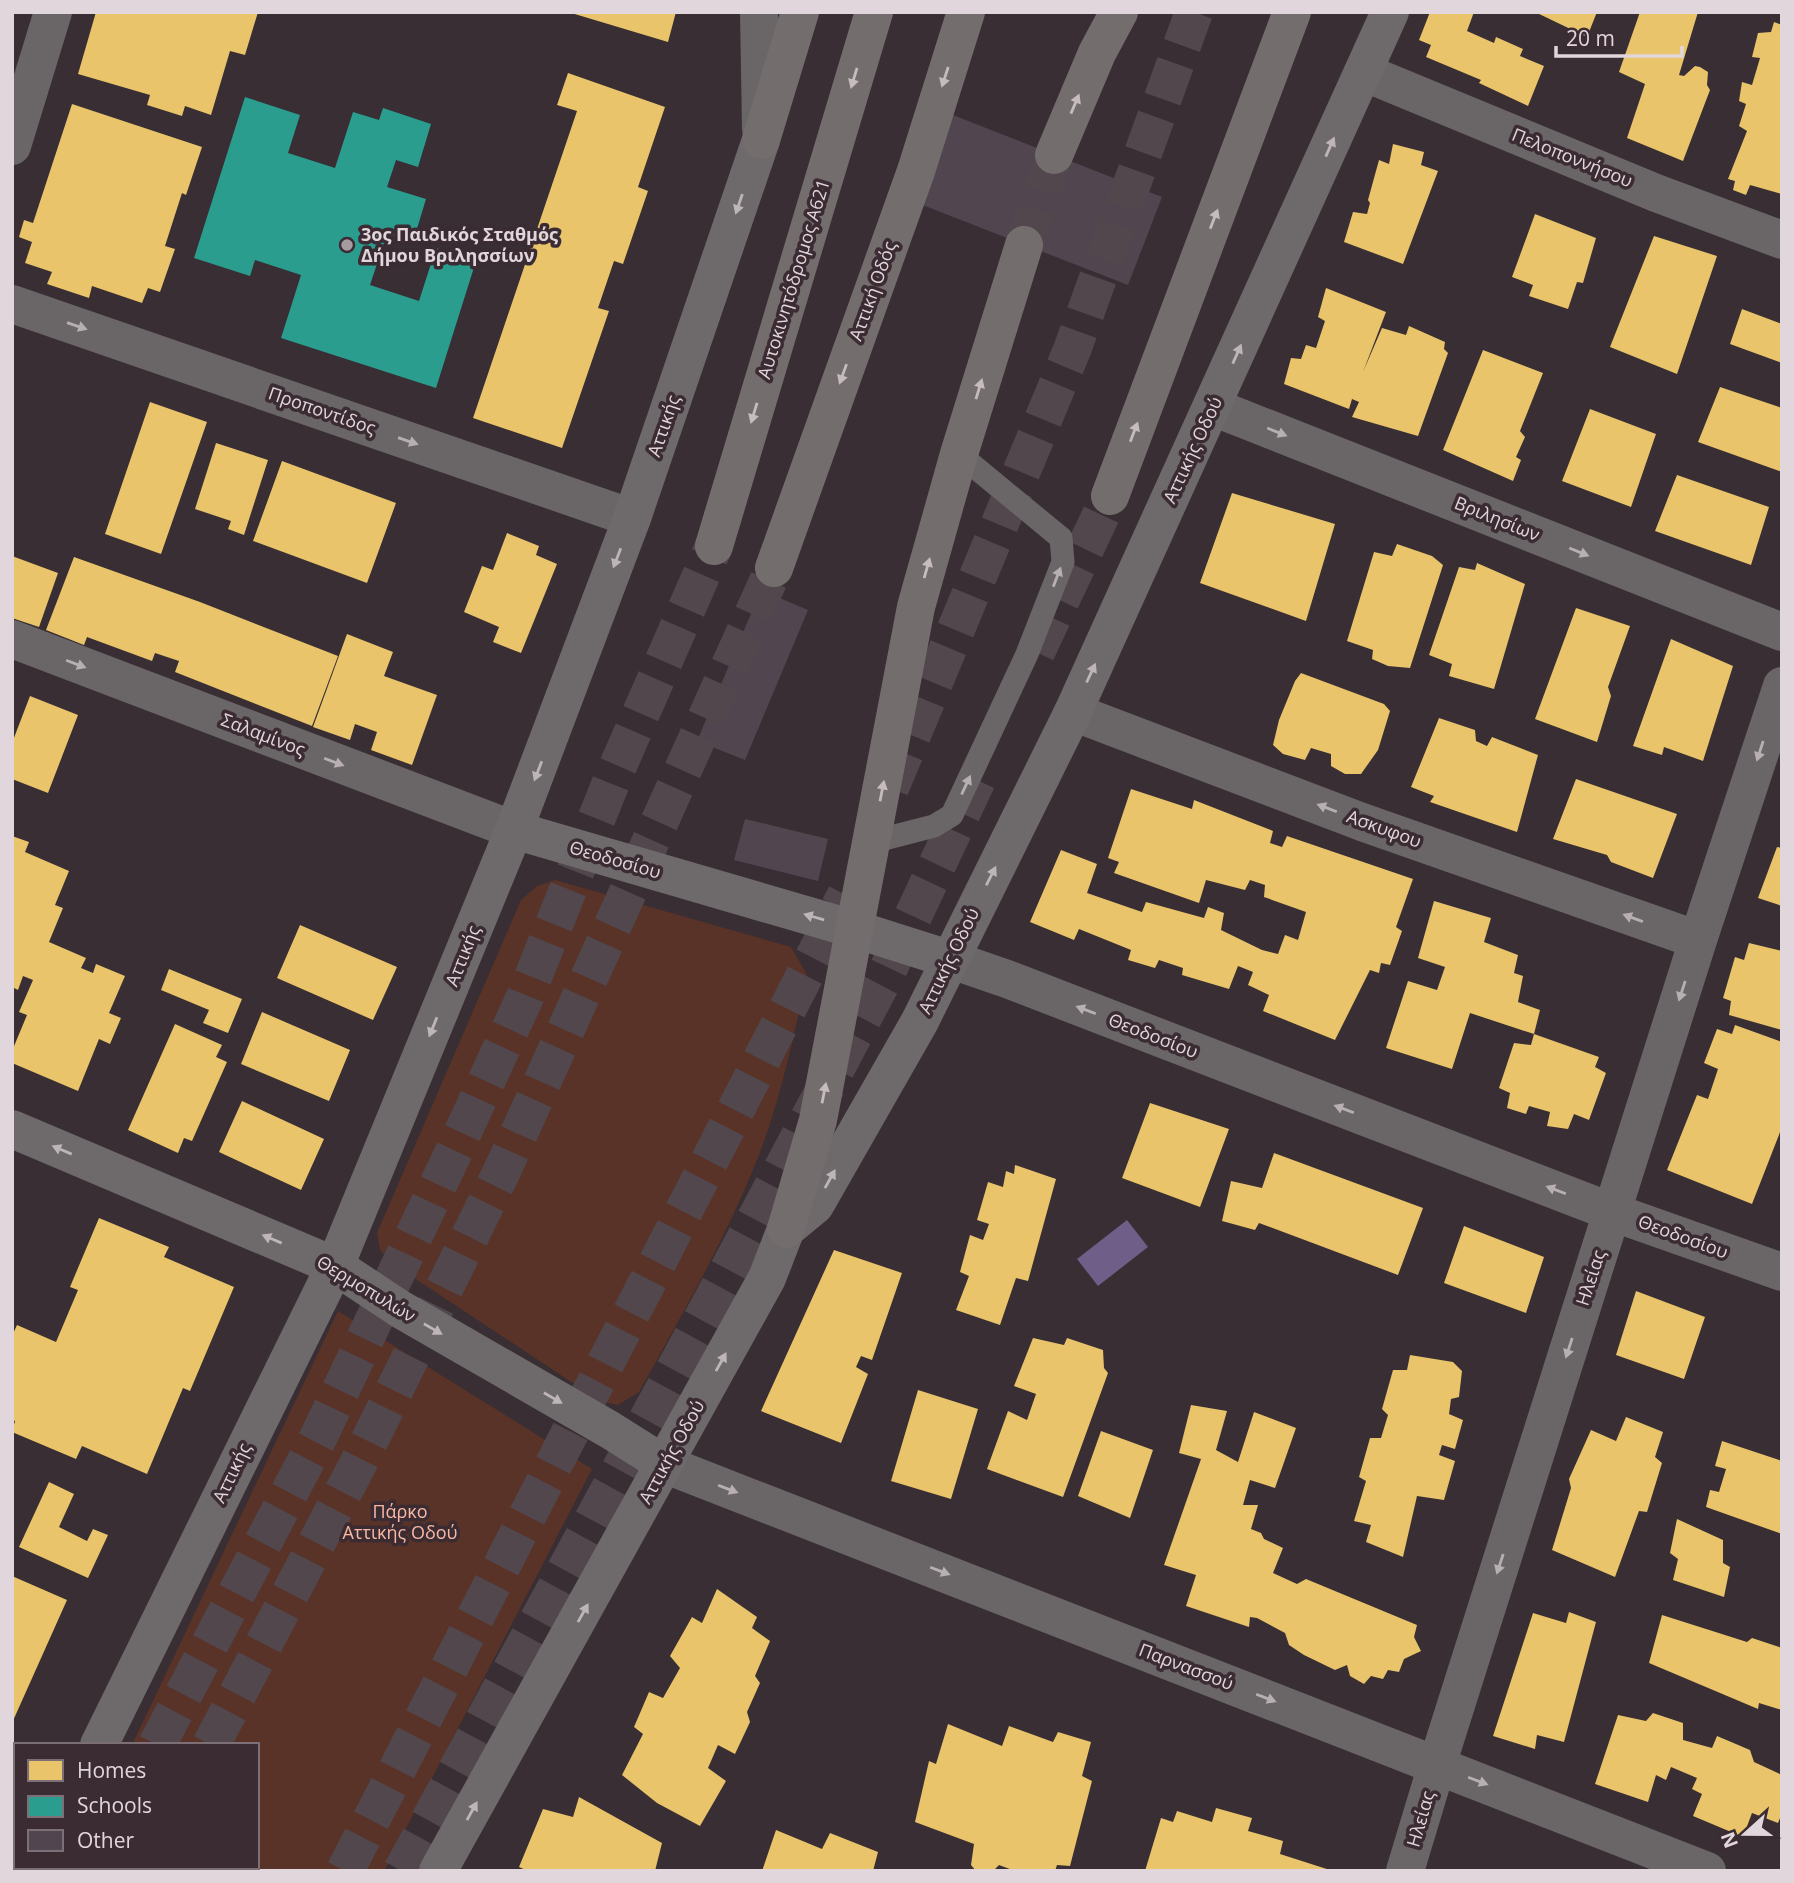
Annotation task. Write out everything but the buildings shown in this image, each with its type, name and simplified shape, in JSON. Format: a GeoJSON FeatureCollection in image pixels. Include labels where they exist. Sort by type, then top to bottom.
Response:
{"type":"FeatureCollection","features":[{"type":"Feature","properties":{"kind":"highway"},"geometry":{"type":"LineString","coordinates":[[761,139],[800,12]]}},
{"type":"Feature","properties":{"kind":"highway","name":"Αυτοκινητόδρομος Α621"},"geometry":{"type":"LineString","coordinates":[[714,546],[874,12]]}},
{"type":"Feature","properties":{"kind":"highway","name":"Αττική Οδός"},"geometry":{"type":"LineString","coordinates":[[774,568],[916,171],[966,12]]}},
{"type":"Feature","properties":{"kind":"highway"},"geometry":{"type":"LineString","coordinates":[[1054,155],[1097,53],[1119,12]]}},
{"type":"Feature","properties":{"kind":"highway"},"geometry":{"type":"LineString","coordinates":[[1110,496],[1292,12]]}},
{"type":"Feature","properties":{"kind":"highway"},"geometry":{"type":"LineString","coordinates":[[786,1229],[818,1120],[916,607],[959,454],[1024,245]]}},
{"type":"Feature","properties":{"kind":"street"},"geometry":{"type":"LineString","coordinates":[[12,146],[53,12]]}},
{"type":"Feature","properties":{"kind":"street"},"geometry":{"type":"LineString","coordinates":[[759,12],[761,139]]}},
{"type":"Feature","properties":{"kind":"street","name":"Αττικής Οδού"},"geometry":{"type":"LineString","coordinates":[[438,1871],[767,1278],[786,1229],[815,1206],[920,1021],[1073,712],[1390,12]]}},
{"type":"Feature","properties":{"kind":"street","name":"Πελοποννήσου"},"geometry":{"type":"LineString","coordinates":[[1363,72],[1656,193],[1782,240]]}},
{"type":"Feature","properties":{"kind":"street","name":"Αττικής"},"geometry":{"type":"LineString","coordinates":[[100,1743],[334,1266],[514,830],[632,518],[761,139]]}},
{"type":"Feature","properties":{"kind":"street","name":"Προποντίδος"},"geometry":{"type":"LineString","coordinates":[[12,304],[632,518]]}},
{"type":"Feature","properties":{"kind":"street","name":"Βριλησίων"},"geometry":{"type":"LineString","coordinates":[[1213,407],[1782,632]]}},
{"type":"Feature","properties":{"kind":"street","name":"Σαλαμίνος"},"geometry":{"type":"LineString","coordinates":[[12,639],[514,830]]}},
{"type":"Feature","properties":{"kind":"street","name":"Ηλείας"},"geometry":{"type":"LineString","coordinates":[[1405,1871],[1698,940],[1782,686]]}},
{"type":"Feature","properties":{"kind":"street","name":"Ασκυφου"},"geometry":{"type":"LineString","coordinates":[[1073,712],[1362,822],[1698,940]]}},
{"type":"Feature","properties":{"kind":"street","name":"Θεοδοσίου"},"geometry":{"type":"LineString","coordinates":[[514,830],[856,930],[1007,979],[1612,1212],[1782,1272]]}},
{"type":"Feature","properties":{"kind":"street","name":"Θερμοπυλών"},"geometry":{"type":"LineString","coordinates":[[12,1129],[334,1266],[400,1309],[664,1464]]}},
{"type":"Feature","properties":{"kind":"street","name":"Παρνασσού"},"geometry":{"type":"LineString","coordinates":[[664,1464],[1707,1871]]}},
{"type":"Feature","properties":{"kind":"lane"},"geometry":{"type":"LineString","coordinates":[[872,842],[934,826],[952,815],[1027,654],[1063,562],[1061,538],[959,454]]}},
{"type":"Feature","properties":{"kind":"green space"},"geometry":{"type":"Polygon","coordinates":[[[555,880],[791,947],[807,975],[779,1095],[743,1194],[639,1392],[618,1405],[600,1401],[393,1264],[380,1250],[377,1233],[521,900],[537,886],[555,880]]]}},
{"type":"Feature","properties":{"kind":"green space","name":"Πάρκο Αττικής Οδού"},"geometry":{"type":"Polygon","coordinates":[[[338,1311],[592,1469],[384,1871],[71,1871],[259,1869],[259,1743],[133,1743],[338,1311]]]}},
{"type":"Feature","properties":{"kind":"shaded area"},"geometry":{"type":"Polygon","coordinates":[[[1127,1220],[1148,1247],[1098,1286],[1077,1259],[1127,1220]]]}},
{"type":"Feature","properties":{"kind":"tunnel"},"geometry":{"type":"LineString","coordinates":[[890,788],[1072,350],[1194,12]]}},
{"type":"Feature","properties":{"kind":"tunnel"},"geometry":{"type":"LineString","coordinates":[[1024,245],[1054,155]]}},
{"type":"Feature","properties":{"kind":"tunnel"},"geometry":{"type":"LineString","coordinates":[[1036,652],[1110,496]]}},
{"type":"Feature","properties":{"kind":"tunnel"},"geometry":{"type":"LineString","coordinates":[[158,1743],[319,1436],[456,1147],[525,997],[614,775],[714,546]]}},
{"type":"Feature","properties":{"kind":"tunnel"},"geometry":{"type":"LineString","coordinates":[[212,1743],[358,1464],[502,1171],[774,568]]}},
{"type":"Feature","properties":{"kind":"tunnel"},"geometry":{"type":"LineString","coordinates":[[402,1871],[884,978],[977,780]]}},
{"type":"Feature","properties":{"kind":"tunnel"},"geometry":{"type":"LineString","coordinates":[[345,1871],[846,895]]}},
{"type":"Feature","properties":{"kind":"place","name":"3ος Παιδικός Σταθμός Δήμου Βριλησσίων"},"geometry":{"type":"Point","coordinates":[347,245]}}]}
